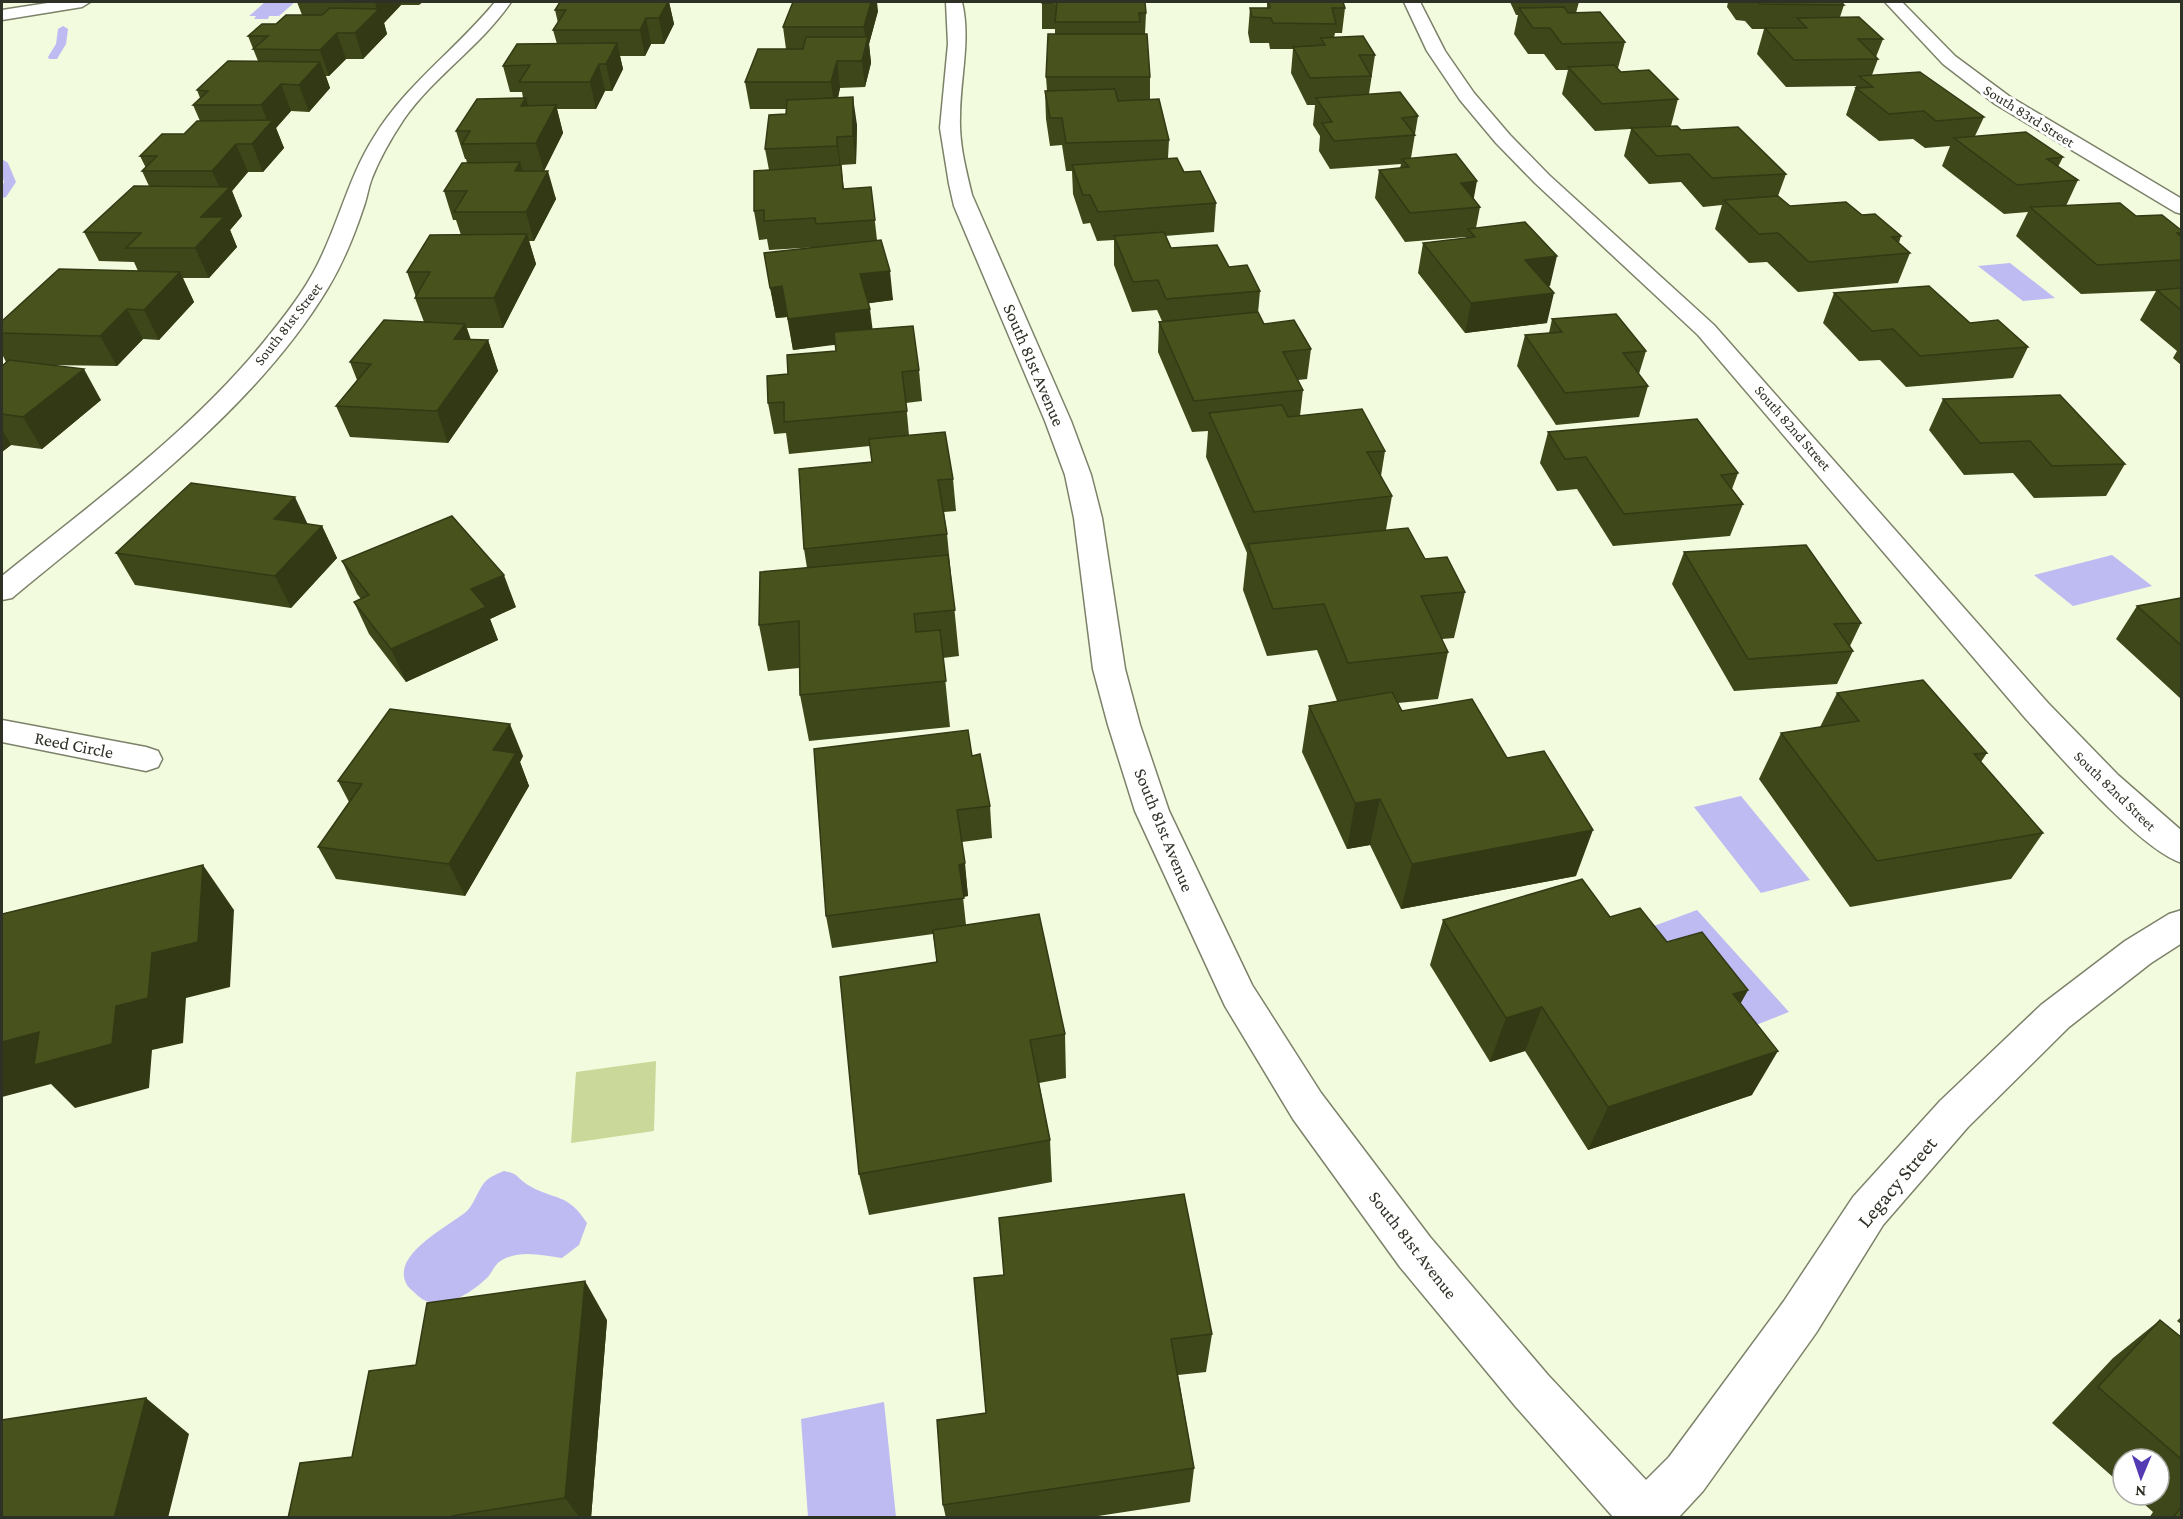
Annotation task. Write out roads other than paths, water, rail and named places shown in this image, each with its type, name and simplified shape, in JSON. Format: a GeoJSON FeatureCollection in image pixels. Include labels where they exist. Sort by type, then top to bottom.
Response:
{"type":"FeatureCollection","features":[{"type":"Feature","properties":{"kind":"street"},"geometry":{"type":"LineString","coordinates":[[2,15],[82,2]]}},
{"type":"Feature","properties":{"kind":"street","name":"South 81st Street"},"geometry":{"type":"LineString","coordinates":[[2,591],[158,460],[226,396],[276,342],[321,281],[353,206],[361,178],[391,125],[417,91],[478,32],[503,2]]}},
{"type":"Feature","properties":{"kind":"street","name":"South 82nd Street"},"geometry":{"type":"LineString","coordinates":[[1412,2],[1434,48],[1468,98],[1494,128],[1544,180],[1647,272],[1706,330],[2045,719],[2099,777],[2154,829],[2181,850]]}},
{"type":"Feature","properties":{"kind":"street","name":"South 83rd Street"},"geometry":{"type":"LineString","coordinates":[[1893,2],[1949,60],[2002,100],[2181,208]]}},
{"type":"Feature","properties":{"kind":"street","name":"South 81st Avenue"},"geometry":{"type":"LineString","coordinates":[[960,8],[950,117],[951,144],[956,174],[965,206],[1054,411],[1078,475],[1088,518],[1109,669],[1152,812],[1238,995],[1307,1106],[1415,1252],[1532,1391],[1645,1517]]}},
{"type":"Feature","properties":{"kind":"street","name":"Reed Circle"},"geometry":{"type":"LineString","coordinates":[[2,731],[146,759]]}},
{"type":"Feature","properties":{"kind":"street","name":"Legacy Street"},"geometry":{"type":"LineString","coordinates":[[1645,1517],[1686,1474],[1712,1439],[1800,1317],[1868,1211],[1954,1114],[2055,1016],[2138,952],[2181,924]]}},
{"type":"Feature","properties":{"kind":"water"},"geometry":{"type":"Polygon","coordinates":[[[265,2],[295,2],[279,16],[254,19],[256,16],[249,16],[265,2]]]}},
{"type":"Feature","properties":{"kind":"water"},"geometry":{"type":"Polygon","coordinates":[[[2010,263],[2055,298],[2023,301],[1978,266],[2010,263]]]}},
{"type":"Feature","properties":{"kind":"water"},"geometry":{"type":"Polygon","coordinates":[[[2112,555],[2152,586],[2073,606],[2034,575],[2112,555]]]}},
{"type":"Feature","properties":{"kind":"water"},"geometry":{"type":"Polygon","coordinates":[[[1741,796],[1810,880],[1761,893],[1694,807],[1741,796]]]}},
{"type":"Feature","properties":{"kind":"water"},"geometry":{"type":"Polygon","coordinates":[[[1697,910],[1789,1012],[1746,1029],[1635,933],[1697,910]]]}},
{"type":"Feature","properties":{"kind":"water"},"geometry":{"type":"Polygon","coordinates":[[[504,1171],[513,1173],[524,1183],[573,1206],[587,1223],[579,1245],[562,1258],[530,1254],[514,1255],[498,1263],[481,1283],[454,1300],[444,1303],[426,1301],[407,1285],[404,1274],[407,1262],[424,1242],[468,1210],[488,1179],[504,1171]]]}},
{"type":"Feature","properties":{"kind":"water"},"geometry":{"type":"Polygon","coordinates":[[[884,1402],[896,1517],[808,1517],[801,1419],[884,1402]]]}},
{"type":"Feature","properties":{"kind":"waterway"},"geometry":{"type":"LineString","coordinates":[[53,57],[61,44],[63,29]]}},
{"type":"Feature","properties":{"kind":"waterway"},"geometry":{"type":"LineString","coordinates":[[2,163],[10,182],[2,194]]}}]}
